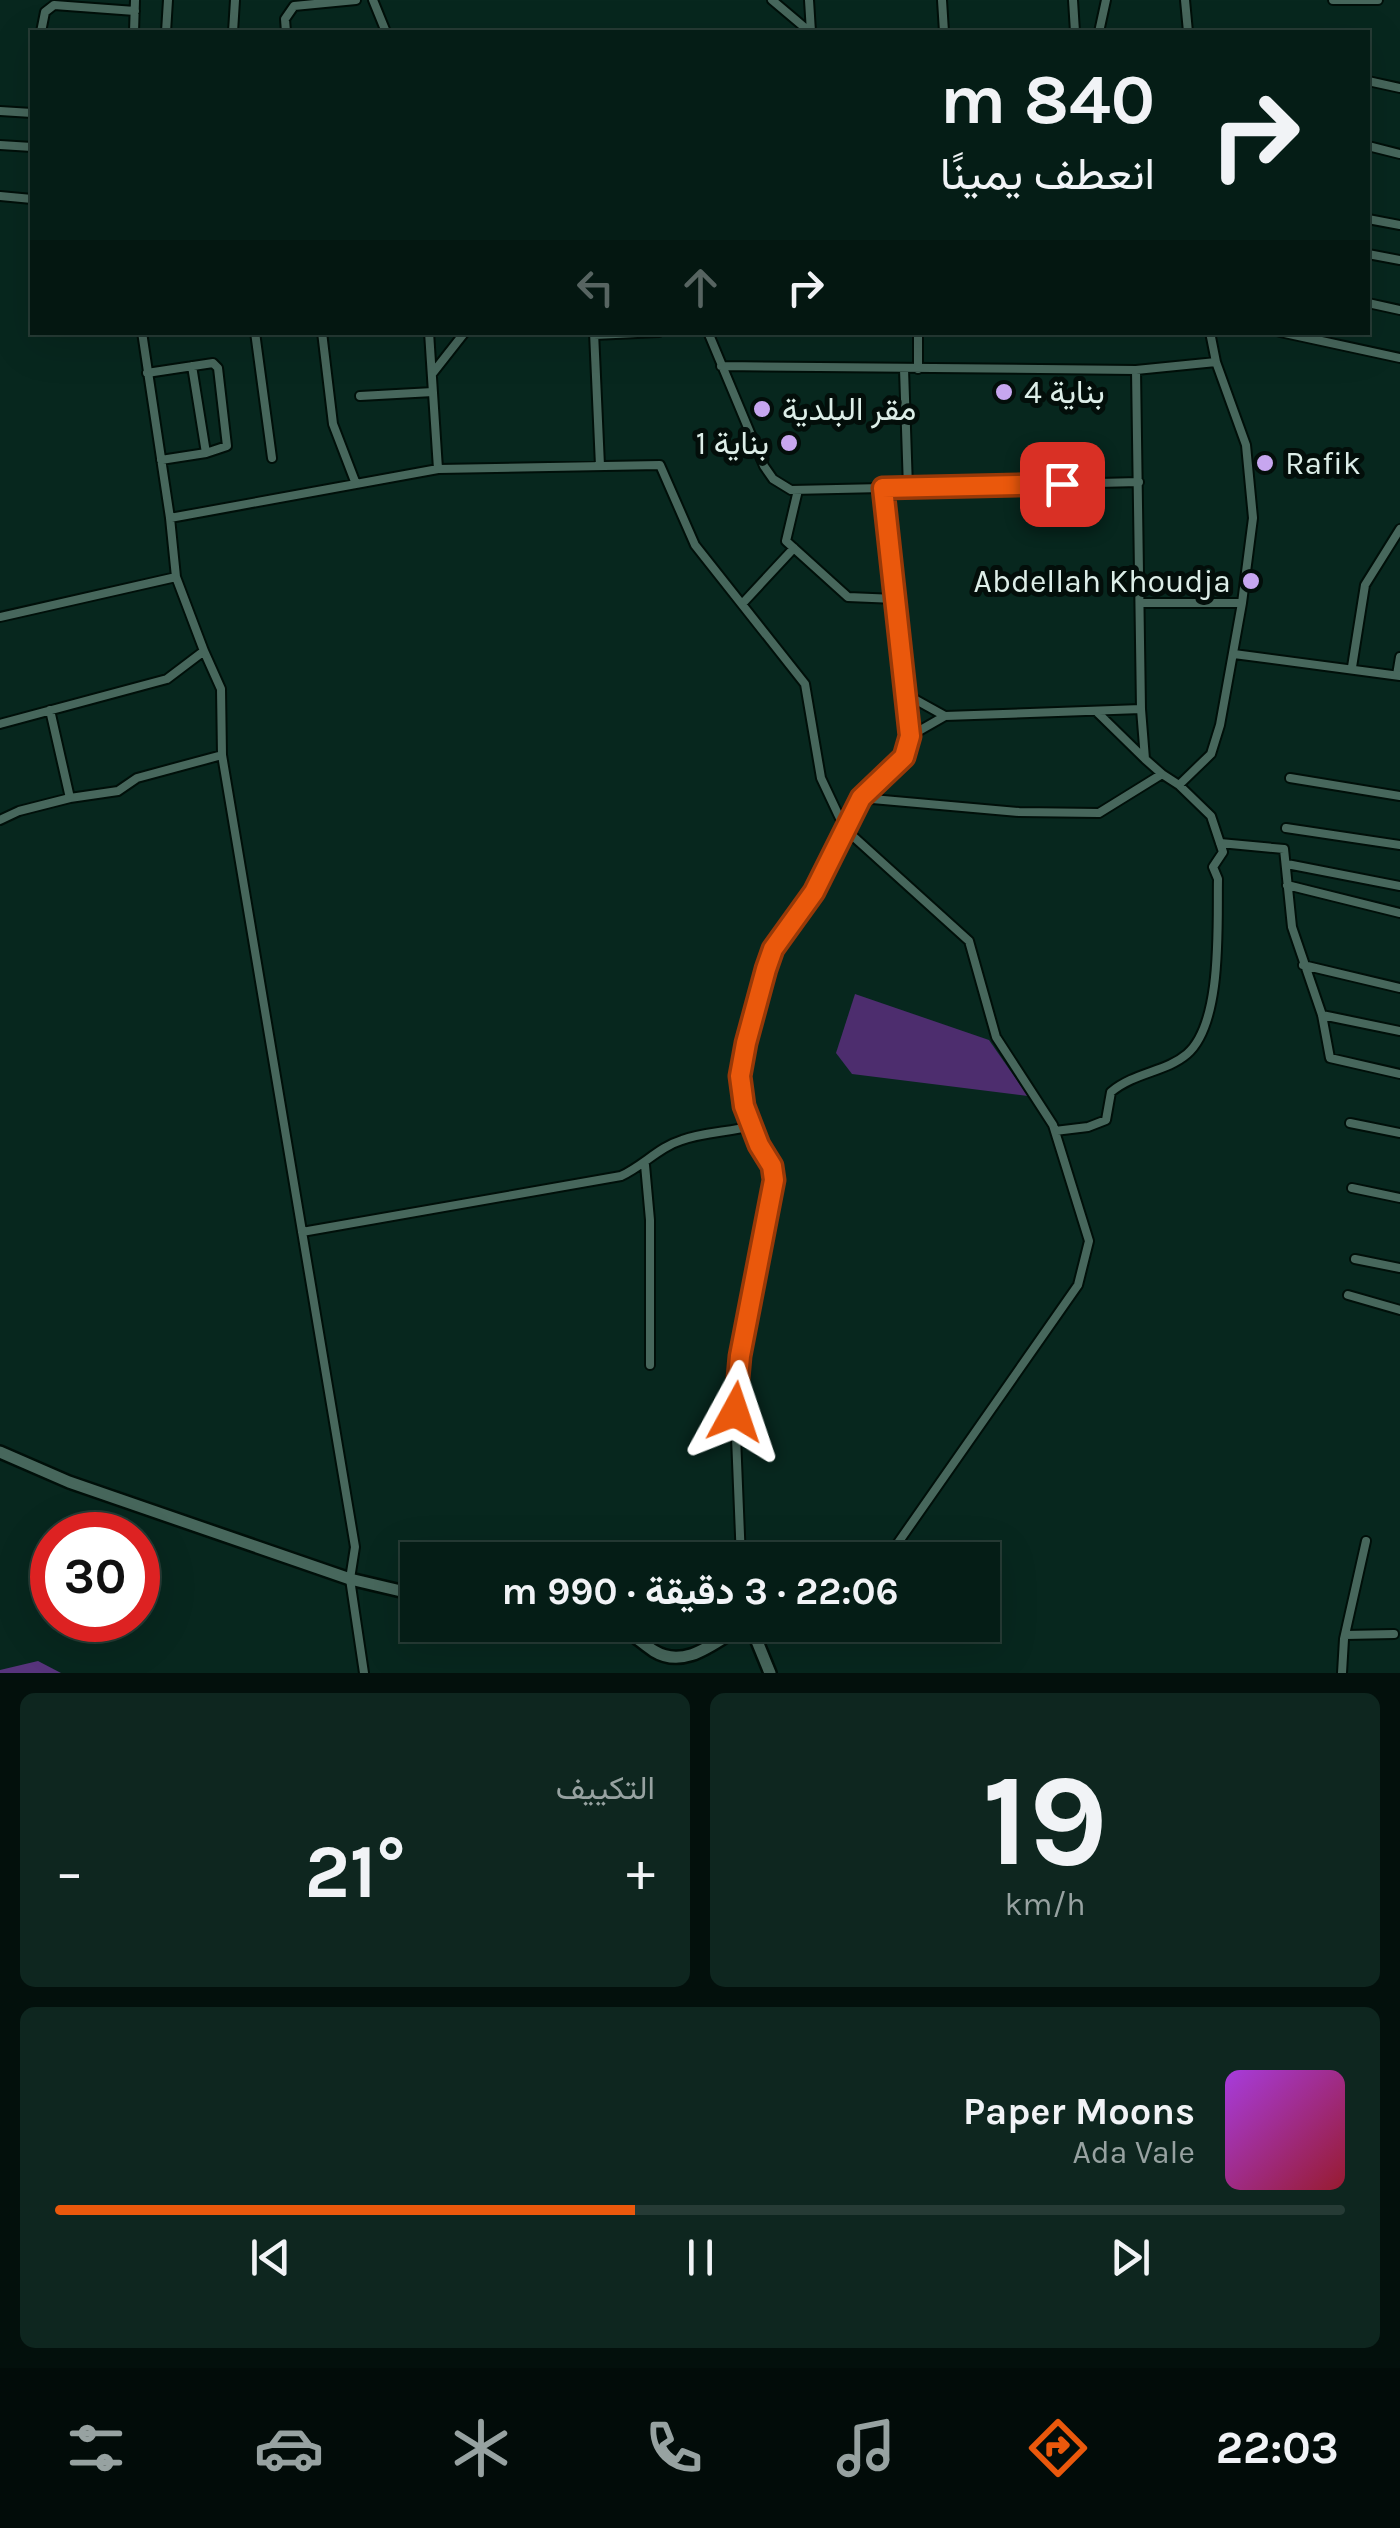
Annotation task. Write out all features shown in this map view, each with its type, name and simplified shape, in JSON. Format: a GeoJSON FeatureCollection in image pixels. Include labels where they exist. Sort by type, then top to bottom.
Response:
{"type":"FeatureCollection","features":[{"type":"Feature","properties":{"kind":"street"},"geometry":{"type":"LineString","coordinates":[[134,30],[135,0]]}},
{"type":"Feature","properties":{"kind":"street"},"geometry":{"type":"LineString","coordinates":[[166,30],[168,0]]}},
{"type":"Feature","properties":{"kind":"street"},"geometry":{"type":"LineString","coordinates":[[233,30],[235,0]]}},
{"type":"Feature","properties":{"kind":"street"},"geometry":{"type":"LineString","coordinates":[[286,30],[285,19],[294,6],[356,0]]}},
{"type":"Feature","properties":{"kind":"street"},"geometry":{"type":"LineString","coordinates":[[374,0],[385,30]]}},
{"type":"Feature","properties":{"kind":"street"},"geometry":{"type":"LineString","coordinates":[[772,0],[808,30]]}},
{"type":"Feature","properties":{"kind":"street"},"geometry":{"type":"LineString","coordinates":[[808,0],[810,30]]}},
{"type":"Feature","properties":{"kind":"street"},"geometry":{"type":"LineString","coordinates":[[942,0],[944,30]]}},
{"type":"Feature","properties":{"kind":"street"},"geometry":{"type":"LineString","coordinates":[[1073,0],[1075,30]]}},
{"type":"Feature","properties":{"kind":"street"},"geometry":{"type":"LineString","coordinates":[[1099,30],[1106,0]]}},
{"type":"Feature","properties":{"kind":"street"},"geometry":{"type":"LineString","coordinates":[[1185,0],[1188,30]]}},
{"type":"Feature","properties":{"kind":"street"},"geometry":{"type":"LineString","coordinates":[[1333,0],[1378,0]]}},
{"type":"Feature","properties":{"kind":"street"},"geometry":{"type":"LineString","coordinates":[[41,30],[45,12],[54,4],[134,11]]}},
{"type":"Feature","properties":{"kind":"street"},"geometry":{"type":"LineString","coordinates":[[1370,81],[1400,88]]}},
{"type":"Feature","properties":{"kind":"street"},"geometry":{"type":"LineString","coordinates":[[0,111],[30,113]]}},
{"type":"Feature","properties":{"kind":"street"},"geometry":{"type":"LineString","coordinates":[[0,145],[30,147]]}},
{"type":"Feature","properties":{"kind":"street"},"geometry":{"type":"LineString","coordinates":[[1370,146],[1400,154]]}},
{"type":"Feature","properties":{"kind":"street"},"geometry":{"type":"LineString","coordinates":[[0,196],[30,199]]}},
{"type":"Feature","properties":{"kind":"street"},"geometry":{"type":"LineString","coordinates":[[1370,219],[1400,225]]}},
{"type":"Feature","properties":{"kind":"street"},"geometry":{"type":"LineString","coordinates":[[1370,254],[1400,260]]}},
{"type":"Feature","properties":{"kind":"street"},"geometry":{"type":"LineString","coordinates":[[1370,303],[1400,310]]}},
{"type":"Feature","properties":{"kind":"street"},"geometry":{"type":"LineString","coordinates":[[142,335],[176,576],[220,688],[222,755],[355,1546],[350,1578],[364,1673]]}},
{"type":"Feature","properties":{"kind":"street"},"geometry":{"type":"LineString","coordinates":[[255,335],[272,458]]}},
{"type":"Feature","properties":{"kind":"street"},"geometry":{"type":"LineString","coordinates":[[322,335],[333,424],[356,484]]}},
{"type":"Feature","properties":{"kind":"street"},"geometry":{"type":"LineString","coordinates":[[429,335],[438,468]]}},
{"type":"Feature","properties":{"kind":"street"},"geometry":{"type":"LineString","coordinates":[[432,374],[464,335]]}},
{"type":"Feature","properties":{"kind":"street"},"geometry":{"type":"LineString","coordinates":[[594,335],[600,466]]}},
{"type":"Feature","properties":{"kind":"street"},"geometry":{"type":"LineString","coordinates":[[709,335],[764,466],[781,485],[798,490],[1139,482]]}},
{"type":"Feature","properties":{"kind":"street"},"geometry":{"type":"LineString","coordinates":[[918,335],[918,369]]}},
{"type":"Feature","properties":{"kind":"street"},"geometry":{"type":"LineString","coordinates":[[1179,785],[1211,754],[1234,654],[1253,518],[1246,445],[1216,362],[1211,335]]}},
{"type":"Feature","properties":{"kind":"street"},"geometry":{"type":"LineString","coordinates":[[1294,335],[1400,358]]}},
{"type":"Feature","properties":{"kind":"street"},"geometry":{"type":"LineString","coordinates":[[721,366],[1136,370],[1216,362]]}},
{"type":"Feature","properties":{"kind":"street"},"geometry":{"type":"LineString","coordinates":[[147,373],[214,363],[218,368],[227,446],[161,460]]}},
{"type":"Feature","properties":{"kind":"street"},"geometry":{"type":"LineString","coordinates":[[192,366],[206,453]]}},
{"type":"Feature","properties":{"kind":"street"},"geometry":{"type":"LineString","coordinates":[[904,369],[908,488]]}},
{"type":"Feature","properties":{"kind":"street"},"geometry":{"type":"LineString","coordinates":[[1136,370],[1145,759]]}},
{"type":"Feature","properties":{"kind":"street"},"geometry":{"type":"LineString","coordinates":[[360,396],[433,392]]}},
{"type":"Feature","properties":{"kind":"street"},"geometry":{"type":"LineString","coordinates":[[170,518],[438,468],[660,465],[695,545],[804,684],[821,778],[846,829],[969,941],[996,1037],[1055,1131],[1089,1241],[1078,1285],[899,1542]]}},
{"type":"Feature","properties":{"kind":"street"},"geometry":{"type":"LineString","coordinates":[[740,1542],[735,1412],[774,1180],[772,1166],[744,1106],[740,1076],[773,949],[814,892],[861,798],[904,757],[910,736],[883,488]]}},
{"type":"Feature","properties":{"kind":"street"},"geometry":{"type":"LineString","coordinates":[[798,490],[785,538],[848,597],[896,600]]}},
{"type":"Feature","properties":{"kind":"street"},"geometry":{"type":"LineString","coordinates":[[1352,667],[1365,585],[1400,528]]}},
{"type":"Feature","properties":{"kind":"street"},"geometry":{"type":"LineString","coordinates":[[742,604],[794,548]]}},
{"type":"Feature","properties":{"kind":"street"},"geometry":{"type":"LineString","coordinates":[[0,617],[176,576]]}},
{"type":"Feature","properties":{"kind":"street"},"geometry":{"type":"LineString","coordinates":[[1140,604],[1242,603]]}},
{"type":"Feature","properties":{"kind":"street"},"geometry":{"type":"LineString","coordinates":[[0,724],[167,679],[204,651]]}},
{"type":"Feature","properties":{"kind":"street"},"geometry":{"type":"LineString","coordinates":[[1234,654],[1399,675],[1400,657]]}},
{"type":"Feature","properties":{"kind":"street"},"geometry":{"type":"LineString","coordinates":[[907,695],[944,716]]}},
{"type":"Feature","properties":{"kind":"street"},"geometry":{"type":"LineString","coordinates":[[910,736],[944,716],[1141,709]]}},
{"type":"Feature","properties":{"kind":"street"},"geometry":{"type":"LineString","coordinates":[[50,710],[70,798]]}},
{"type":"Feature","properties":{"kind":"street"},"geometry":{"type":"LineString","coordinates":[[1055,1131],[1088,1127],[1106,1120],[1111,1092],[1128,1079],[1173,1064],[1190,1052],[1207,1018],[1216,966],[1218,878],[1213,867],[1224,852],[1211,816],[1097,712]]}},
{"type":"Feature","properties":{"kind":"street"},"geometry":{"type":"LineString","coordinates":[[0,820],[70,798],[118,791],[137,778],[222,755]]}},
{"type":"Feature","properties":{"kind":"street"},"geometry":{"type":"LineString","coordinates":[[861,798],[1019,812],[1100,813],[1162,774]]}},
{"type":"Feature","properties":{"kind":"street"},"geometry":{"type":"LineString","coordinates":[[1290,778],[1400,796]]}},
{"type":"Feature","properties":{"kind":"street"},"geometry":{"type":"LineString","coordinates":[[1400,845],[1290,829],[1284,849],[1292,928],[1322,1015],[1330,1058],[1400,1074]]}},
{"type":"Feature","properties":{"kind":"street"},"geometry":{"type":"LineString","coordinates":[[1220,842],[1284,849]]}},
{"type":"Feature","properties":{"kind":"street"},"geometry":{"type":"LineString","coordinates":[[1287,864],[1400,886]]}},
{"type":"Feature","properties":{"kind":"street"},"geometry":{"type":"LineString","coordinates":[[1287,885],[1400,913]]}},
{"type":"Feature","properties":{"kind":"street"},"geometry":{"type":"LineString","coordinates":[[1304,965],[1400,988]]}},
{"type":"Feature","properties":{"kind":"street"},"geometry":{"type":"LineString","coordinates":[[1322,1015],[1400,1030]]}},
{"type":"Feature","properties":{"kind":"street"},"geometry":{"type":"LineString","coordinates":[[1350,1123],[1400,1133]]}},
{"type":"Feature","properties":{"kind":"street"},"geometry":{"type":"LineString","coordinates":[[302,1232],[621,1176],[645,1165],[662,1148],[683,1139],[752,1126]]}},
{"type":"Feature","properties":{"kind":"street"},"geometry":{"type":"LineString","coordinates":[[645,1165],[650,1220],[650,1365]]}},
{"type":"Feature","properties":{"kind":"street"},"geometry":{"type":"LineString","coordinates":[[1352,1188],[1400,1198]]}},
{"type":"Feature","properties":{"kind":"street"},"geometry":{"type":"LineString","coordinates":[[1355,1259],[1400,1268]]}},
{"type":"Feature","properties":{"kind":"street"},"geometry":{"type":"LineString","coordinates":[[1348,1295],[1400,1310]]}},
{"type":"Feature","properties":{"kind":"street"},"geometry":{"type":"LineString","coordinates":[[0,1452],[69,1482],[350,1578],[400,1590]]}},
{"type":"Feature","properties":{"kind":"street"},"geometry":{"type":"LineString","coordinates":[[1342,1673],[1345,1636],[1366,1541]]}},
{"type":"Feature","properties":{"kind":"street"},"geometry":{"type":"LineString","coordinates":[[1345,1636],[1394,1634]]}},
{"type":"Feature","properties":{"kind":"street"},"geometry":{"type":"LineString","coordinates":[[643,1642],[650,1649],[678,1660],[714,1642]]}},
{"type":"Feature","properties":{"kind":"street"},"geometry":{"type":"LineString","coordinates":[[757,1642],[770,1673]]}},
{"type":"Feature","properties":{"kind":"shaded area"},"geometry":{"type":"Polygon","coordinates":[[[855,994],[989,1040],[1028,1096],[852,1074],[836,1053],[855,994]]]}},
{"type":"Feature","properties":{"kind":"shaded area"},"geometry":{"type":"Polygon","coordinates":[[[38,1661],[61,1673],[0,1673],[0,1670],[38,1661]]]}},
{"type":"Feature","properties":{"kind":"place","name":"بناية 4"},"geometry":{"type":"Point","coordinates":[1004,392]}},
{"type":"Feature","properties":{"kind":"place","name":"مقر البلدية"},"geometry":{"type":"Point","coordinates":[762,409]}},
{"type":"Feature","properties":{"kind":"place","name":"بناية 1"},"geometry":{"type":"Point","coordinates":[789,443]}},
{"type":"Feature","properties":{"kind":"place","name":"Rafik"},"geometry":{"type":"Point","coordinates":[1265,463]}},
{"type":"Feature","properties":{"kind":"place","name":"Abdellah Khoudja"},"geometry":{"type":"Point","coordinates":[1251,581]}},
{"type":"Feature","properties":{"kind":"route"},"geometry":{"type":"LineString","coordinates":[[735,1412],[740,1356],[774,1180],[772,1166],[744,1106],[740,1076],[746,1043],[773,949],[814,892],[861,798],[904,757],[910,736],[883,488],[1062,484]]}}]}
